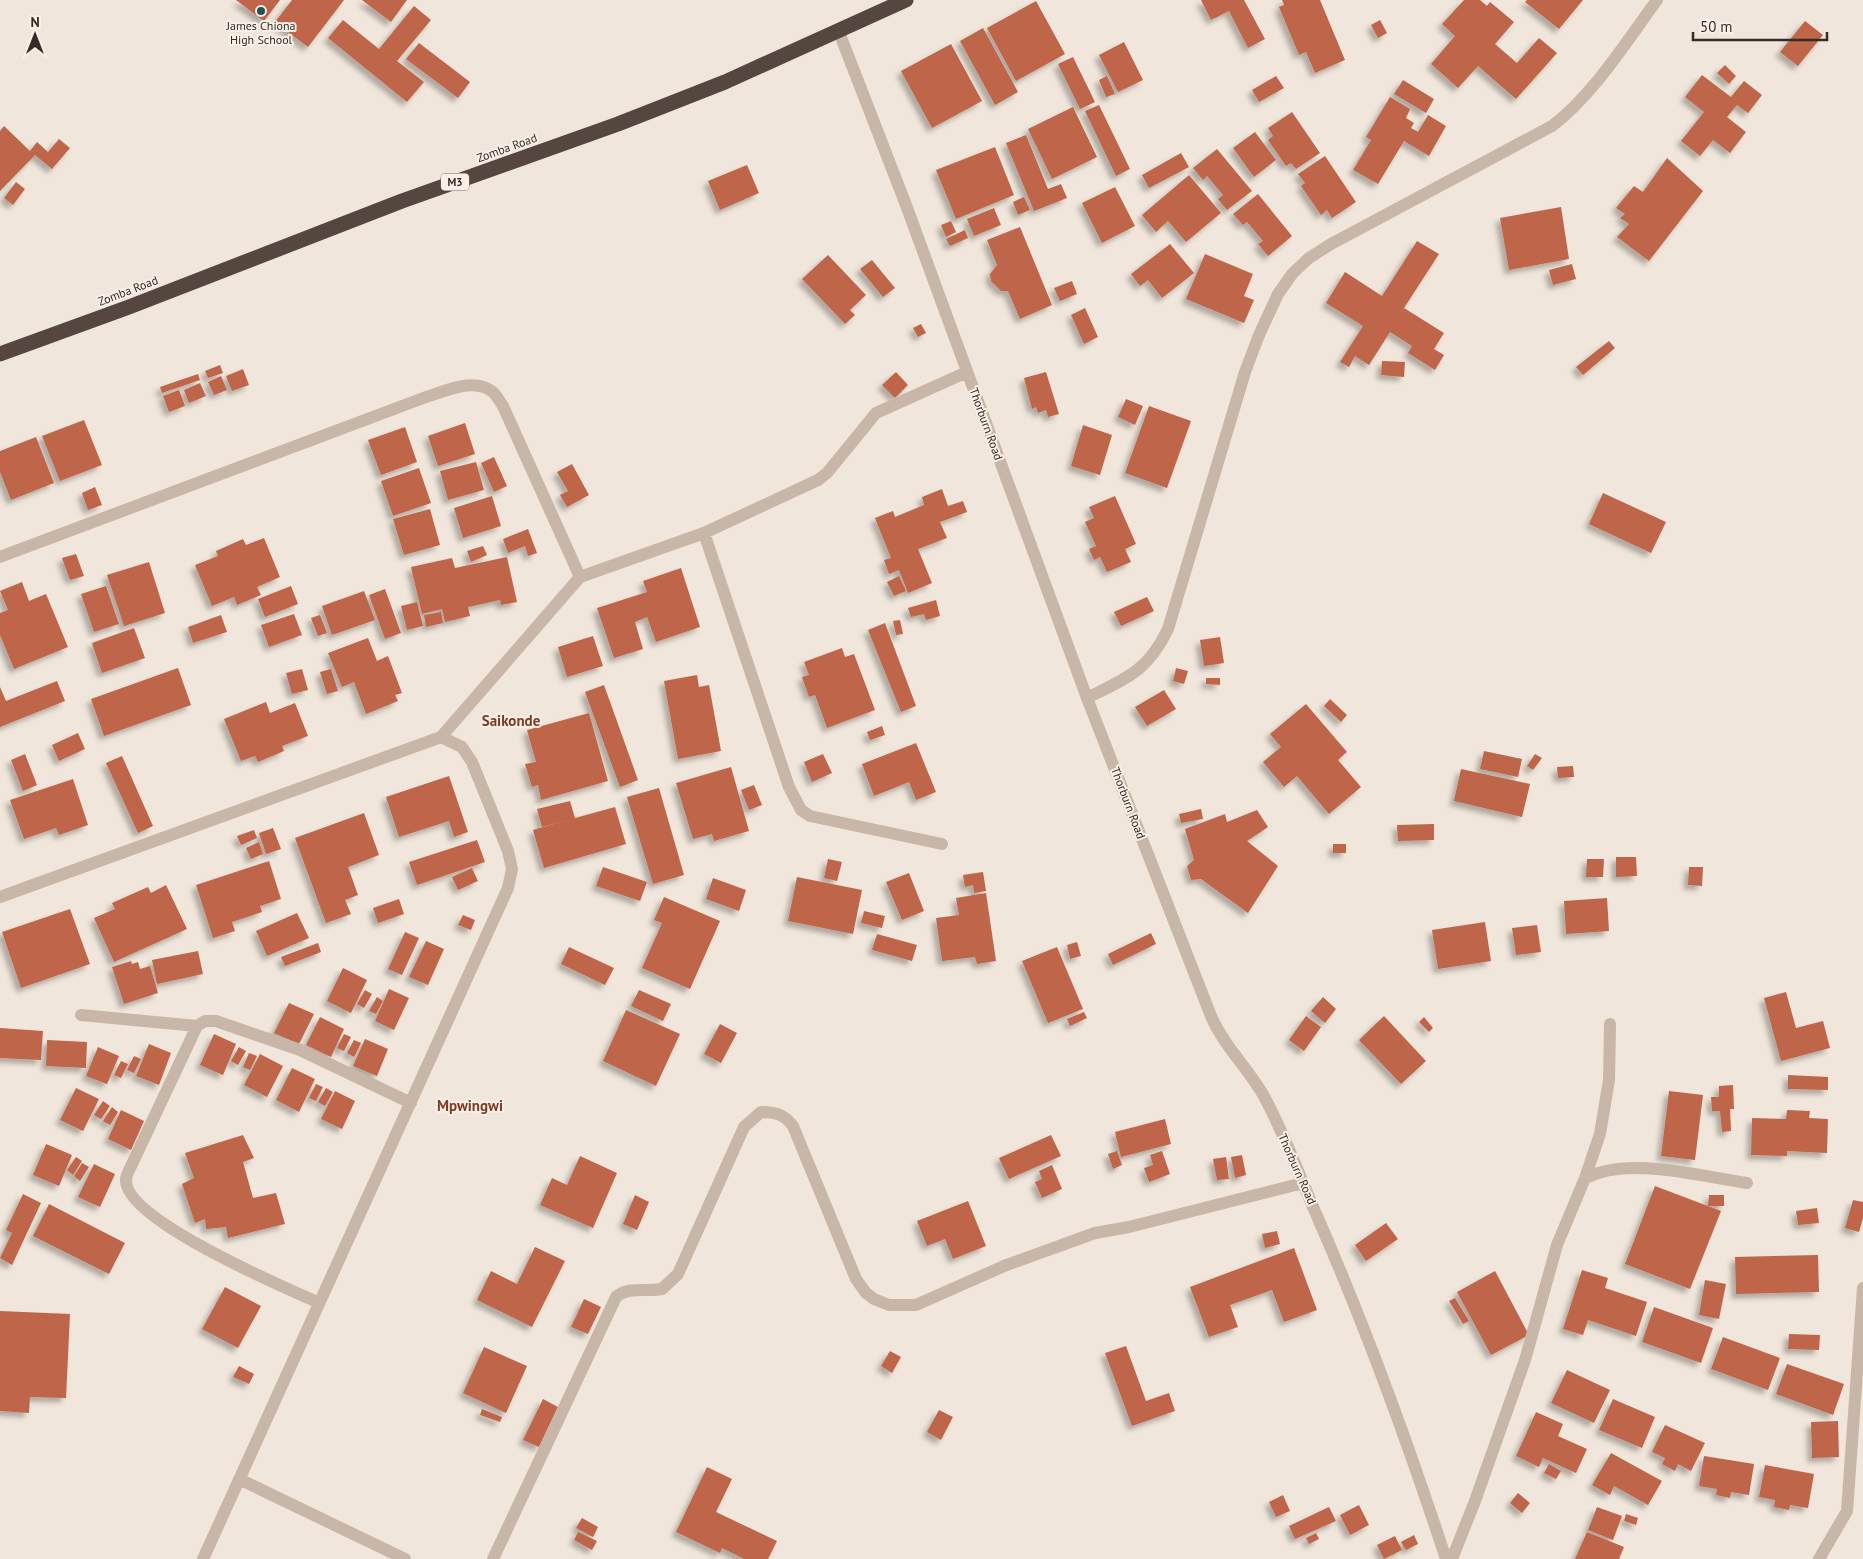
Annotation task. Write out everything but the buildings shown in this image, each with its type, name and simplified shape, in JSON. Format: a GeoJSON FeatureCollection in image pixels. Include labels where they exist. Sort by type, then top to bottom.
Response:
{"type":"FeatureCollection","features":[{"type":"Feature","properties":{"kind":"highway","name":"Zomba Road"},"geometry":{"type":"LineString","coordinates":[[0,354],[128,307],[402,201],[618,124],[725,82],[906,0]]}},
{"type":"Feature","properties":{"kind":"street"},"geometry":{"type":"LineString","coordinates":[[1087,698],[1131,677],[1148,662],[1160,647],[1168,629],[1245,372],[1278,294],[1292,274],[1309,258],[1331,244],[1552,126],[1569,113],[1614,58],[1656,0]]}},
{"type":"Feature","properties":{"kind":"street","name":"Thorburn Road"},"geometry":{"type":"LineString","coordinates":[[839,32],[1087,698],[1210,1016],[1227,1047],[1265,1098],[1303,1183],[1346,1282],[1426,1496],[1446,1559]]}},
{"type":"Feature","properties":{"kind":"street"},"geometry":{"type":"LineString","coordinates":[[0,897],[441,737],[580,577],[704,533],[818,480],[827,473],[876,413],[967,372]]}},
{"type":"Feature","properties":{"kind":"street"},"geometry":{"type":"LineString","coordinates":[[0,557],[426,397],[460,386],[480,386],[494,393],[502,406],[580,577]]}},
{"type":"Feature","properties":{"kind":"street"},"geometry":{"type":"LineString","coordinates":[[704,533],[789,787],[801,810],[810,816],[942,844]]}},
{"type":"Feature","properties":{"kind":"street"},"geometry":{"type":"LineString","coordinates":[[203,1559],[508,888],[512,869],[508,851],[468,754],[453,741],[441,737]]}},
{"type":"Feature","properties":{"kind":"street"},"geometry":{"type":"LineString","coordinates":[[81,1015],[197,1026]]}},
{"type":"Feature","properties":{"kind":"street"},"geometry":{"type":"LineString","coordinates":[[319,1303],[192,1242],[146,1210],[130,1192],[126,1180],[132,1162],[197,1026],[205,1021],[216,1021],[300,1050],[411,1103]]}},
{"type":"Feature","properties":{"kind":"street"},"geometry":{"type":"LineString","coordinates":[[1452,1559],[1517,1386],[1557,1245],[1585,1178],[1600,1134],[1607,1102],[1610,1024]]}},
{"type":"Feature","properties":{"kind":"street"},"geometry":{"type":"LineString","coordinates":[[493,1559],[616,1297],[621,1292],[662,1289],[678,1274],[744,1127],[761,1112],[775,1112],[787,1118],[793,1126],[856,1279],[866,1293],[890,1305],[916,1305],[1004,1266],[1095,1233],[1129,1227],[1303,1183]]}},
{"type":"Feature","properties":{"kind":"street"},"geometry":{"type":"LineString","coordinates":[[1585,1178],[1611,1168],[1632,1166],[1747,1183]]}},
{"type":"Feature","properties":{"kind":"street"},"geometry":{"type":"LineString","coordinates":[[1819,1559],[1847,1510],[1863,1288]]}},
{"type":"Feature","properties":{"kind":"street"},"geometry":{"type":"LineString","coordinates":[[239,1479],[406,1559]]}},
{"type":"Feature","properties":{"kind":"place","name":"James Chiona High School"},"geometry":{"type":"Point","coordinates":[261,11]}},
{"type":"Feature","properties":{"kind":"district","name":"Saikonde"},"geometry":{"type":"Point","coordinates":[511,721]}},
{"type":"Feature","properties":{"kind":"district","name":"Mpwingwi"},"geometry":{"type":"Point","coordinates":[470,1106]}}]}
